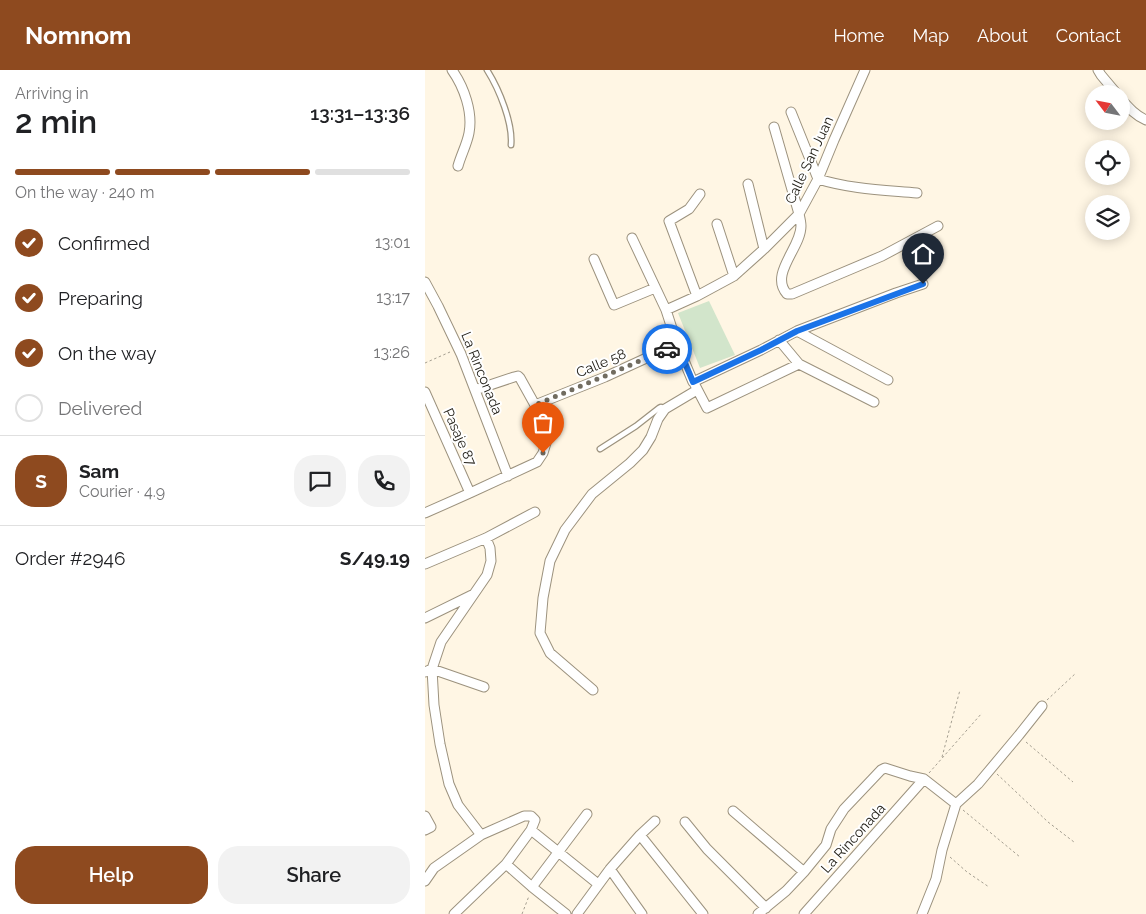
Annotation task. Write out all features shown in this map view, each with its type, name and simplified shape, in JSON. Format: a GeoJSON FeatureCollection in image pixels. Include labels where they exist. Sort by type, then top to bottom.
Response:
{"type":"FeatureCollection","features":[{"type":"Feature","properties":{"kind":"street"},"geometry":{"type":"LineString","coordinates":[[452,70],[465,95],[470,119],[469,134],[458,166]]}},
{"type":"Feature","properties":{"kind":"street","name":"Calle San Juan"},"geometry":{"type":"LineString","coordinates":[[666,310],[734,276],[799,214],[818,179],[865,70]]}},
{"type":"Feature","properties":{"kind":"street"},"geometry":{"type":"LineString","coordinates":[[1098,70],[1109,85]]}},
{"type":"Feature","properties":{"kind":"street"},"geometry":{"type":"LineString","coordinates":[[1130,110],[1146,120]]}},
{"type":"Feature","properties":{"kind":"street"},"geometry":{"type":"LineString","coordinates":[[791,112],[818,179],[835,184],[917,193]]}},
{"type":"Feature","properties":{"kind":"street"},"geometry":{"type":"LineString","coordinates":[[774,127],[801,226],[793,252],[785,263],[782,272],[782,283],[787,294],[792,294],[882,256],[937,226]]}},
{"type":"Feature","properties":{"kind":"street"},"geometry":{"type":"LineString","coordinates":[[747,184],[764,249]]}},
{"type":"Feature","properties":{"kind":"street"},"geometry":{"type":"LineString","coordinates":[[697,296],[669,220],[689,209],[700,194]]}},
{"type":"Feature","properties":{"kind":"street"},"geometry":{"type":"LineString","coordinates":[[717,224],[734,276]]}},
{"type":"Feature","properties":{"kind":"street"},"geometry":{"type":"LineString","coordinates":[[632,238],[666,310],[677,344],[695,386],[707,408],[799,364]]}},
{"type":"Feature","properties":{"kind":"street"},"geometry":{"type":"LineString","coordinates":[[594,259],[614,305],[655,288]]}},
{"type":"Feature","properties":{"kind":"street","name":"La Rinconada"},"geometry":{"type":"LineString","coordinates":[[425,282],[458,349],[508,476]]}},
{"type":"Feature","properties":{"kind":"street"},"geometry":{"type":"LineString","coordinates":[[593,690],[550,653],[540,633],[543,598],[550,561],[565,530],[592,494],[643,450],[665,409],[695,386],[797,331],[923,284]]}},
{"type":"Feature","properties":{"kind":"street"},"geometry":{"type":"LineString","coordinates":[[797,331],[888,380]]}},
{"type":"Feature","properties":{"kind":"street"},"geometry":{"type":"LineString","coordinates":[[779,340],[799,364],[874,402]]}},
{"type":"Feature","properties":{"kind":"street","name":"Calle 58"},"geometry":{"type":"LineString","coordinates":[[535,405],[677,344]]}},
{"type":"Feature","properties":{"kind":"street"},"geometry":{"type":"LineString","coordinates":[[425,513],[537,462],[543,453],[546,443],[535,405],[518,376],[475,390]]}},
{"type":"Feature","properties":{"kind":"street","name":"Pasaje 87"},"geometry":{"type":"LineString","coordinates":[[425,392],[470,493]]}},
{"type":"Feature","properties":{"kind":"street"},"geometry":{"type":"LineString","coordinates":[[425,564],[486,538],[535,512]]}},
{"type":"Feature","properties":{"kind":"street"},"geometry":{"type":"LineString","coordinates":[[481,834],[458,805],[449,784],[440,744],[429,670],[441,642],[487,575],[491,561],[490,548],[486,538]]}},
{"type":"Feature","properties":{"kind":"street"},"geometry":{"type":"LineString","coordinates":[[425,618],[472,595]]}},
{"type":"Feature","properties":{"kind":"street"},"geometry":{"type":"LineString","coordinates":[[429,670],[484,687]]}},
{"type":"Feature","properties":{"kind":"street"},"geometry":{"type":"LineString","coordinates":[[922,914],[936,879],[942,850],[956,804],[978,784],[1042,706]]}},
{"type":"Feature","properties":{"kind":"street"},"geometry":{"type":"LineString","coordinates":[[758,914],[786,891],[804,872],[826,845],[831,830],[844,809],[881,770],[885,768],[923,779],[956,804]]}},
{"type":"Feature","properties":{"kind":"street","name":"La Rinconada"},"geometry":{"type":"LineString","coordinates":[[804,914],[923,779]]}},
{"type":"Feature","properties":{"kind":"street"},"geometry":{"type":"LineString","coordinates":[[733,811],[804,872]]}},
{"type":"Feature","properties":{"kind":"street"},"geometry":{"type":"LineString","coordinates":[[532,888],[587,814]]}},
{"type":"Feature","properties":{"kind":"street"},"geometry":{"type":"LineString","coordinates":[[425,816],[431,827],[425,830]]}},
{"type":"Feature","properties":{"kind":"street"},"geometry":{"type":"LineString","coordinates":[[425,880],[434,868],[481,834],[525,816],[531,816],[535,820],[531,830],[506,864],[454,914]]}},
{"type":"Feature","properties":{"kind":"street"},"geometry":{"type":"LineString","coordinates":[[582,912],[598,884],[610,869],[655,821]]}},
{"type":"Feature","properties":{"kind":"street"},"geometry":{"type":"LineString","coordinates":[[685,822],[707,849],[766,908]]}},
{"type":"Feature","properties":{"kind":"street"},"geometry":{"type":"LineString","coordinates":[[531,830],[598,884]]}},
{"type":"Feature","properties":{"kind":"street"},"geometry":{"type":"LineString","coordinates":[[640,835],[703,914]]}},
{"type":"Feature","properties":{"kind":"street"},"geometry":{"type":"LineString","coordinates":[[506,864],[532,888],[566,914]]}},
{"type":"Feature","properties":{"kind":"street"},"geometry":{"type":"LineString","coordinates":[[610,869],[641,914]]}},
{"type":"Feature","properties":{"kind":"lane"},"geometry":{"type":"LineString","coordinates":[[487,70],[506,110],[512,135],[511,145]]}},
{"type":"Feature","properties":{"kind":"lane"},"geometry":{"type":"LineString","coordinates":[[600,449],[636,426],[659,408],[665,409]]}},
{"type":"Feature","properties":{"kind":"path"},"geometry":{"type":"LineString","coordinates":[[425,363],[458,349]]}},
{"type":"Feature","properties":{"kind":"path"},"geometry":{"type":"LineString","coordinates":[[1042,706],[1076,673]]}},
{"type":"Feature","properties":{"kind":"path"},"geometry":{"type":"LineString","coordinates":[[941,759],[961,690]]}},
{"type":"Feature","properties":{"kind":"path"},"geometry":{"type":"LineString","coordinates":[[923,779],[982,713]]}},
{"type":"Feature","properties":{"kind":"path"},"geometry":{"type":"LineString","coordinates":[[1019,735],[1073,782]]}},
{"type":"Feature","properties":{"kind":"path"},"geometry":{"type":"LineString","coordinates":[[991,768],[1048,822],[1074,842]]}},
{"type":"Feature","properties":{"kind":"path"},"geometry":{"type":"LineString","coordinates":[[956,804],[1021,857]]}},
{"type":"Feature","properties":{"kind":"path"},"geometry":{"type":"LineString","coordinates":[[942,850],[967,872],[989,887]]}},
{"type":"Feature","properties":{"kind":"path"},"geometry":{"type":"LineString","coordinates":[[522,914],[532,888]]}},
{"type":"Feature","properties":{"kind":"green space"},"geometry":{"type":"Polygon","coordinates":[[[709,301],[735,355],[700,368],[678,313],[709,301]]]}},
{"type":"Feature","properties":{"kind":"way so far"},"geometry":{"type":"LineString","coordinates":[[543,453],[546,443],[535,405],[667,349]]}},
{"type":"Feature","properties":{"kind":"route"},"geometry":{"type":"LineString","coordinates":[[667,349],[677,344],[693,382],[797,331],[923,284]]}}]}
